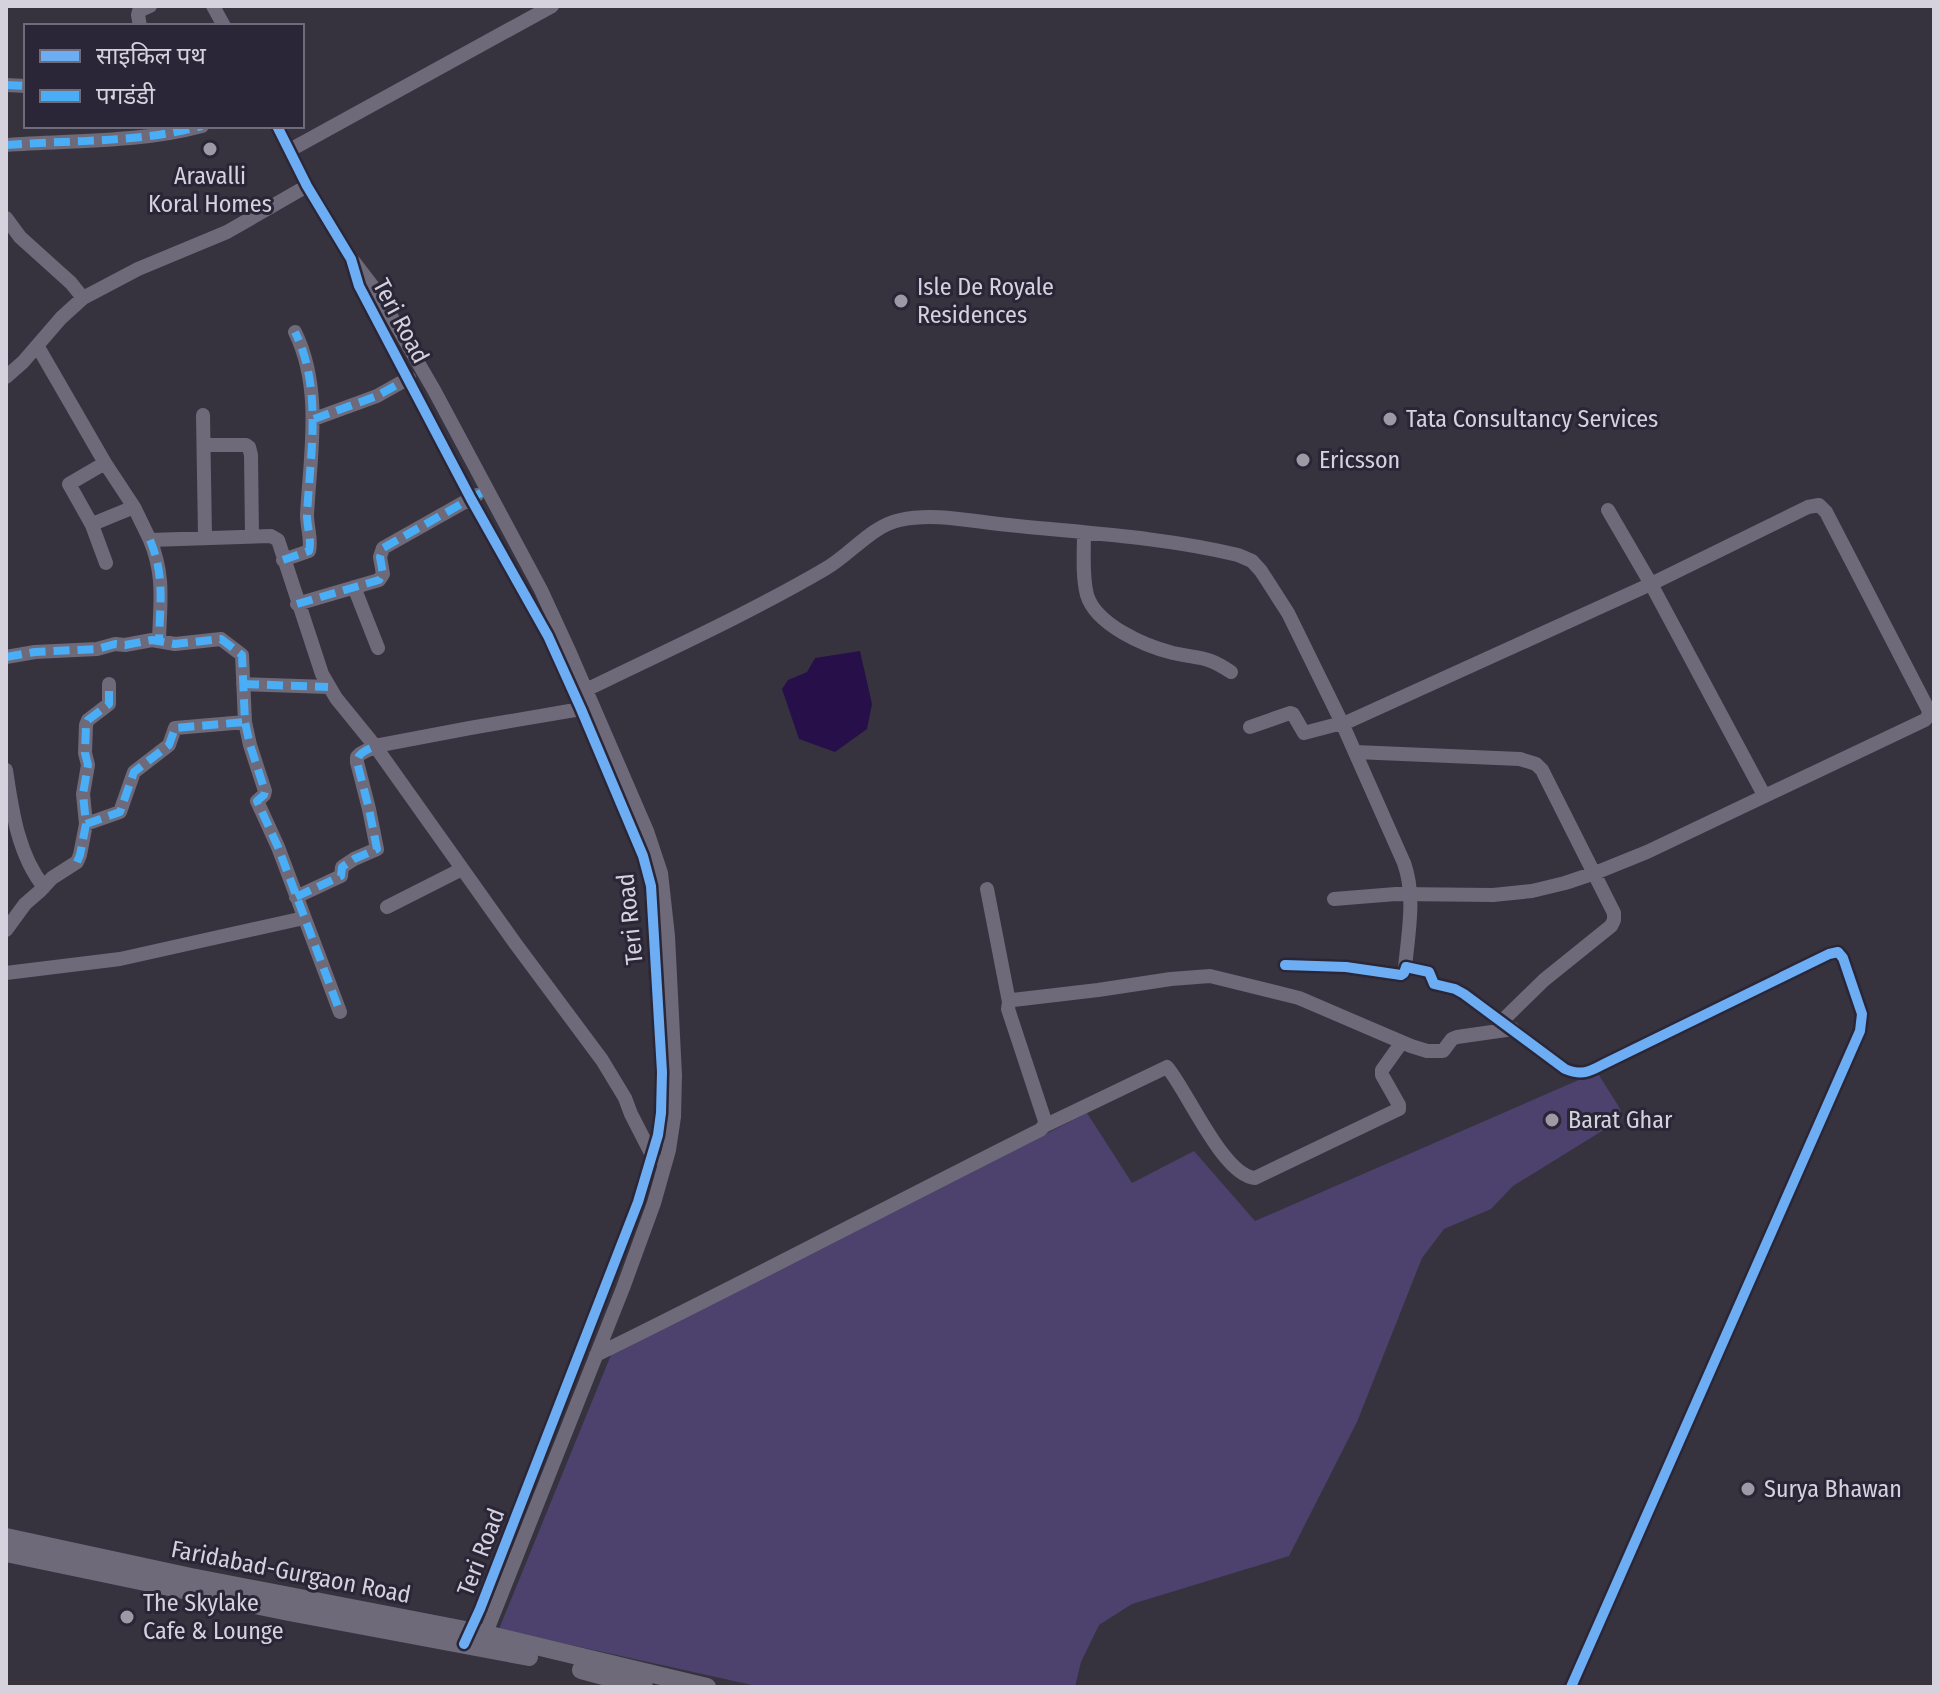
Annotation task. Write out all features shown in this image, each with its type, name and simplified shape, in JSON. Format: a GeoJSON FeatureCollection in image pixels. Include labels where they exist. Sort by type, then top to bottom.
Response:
{"type":"FeatureCollection","features":[{"type":"Feature","properties":{"kind":"main road","name":"Faridabad-Gurgaon Road"},"geometry":{"type":"LineString","coordinates":[[6,1537],[707,1687]]}},
{"type":"Feature","properties":{"kind":"main road","name":"Faridabad-Gurgaon Road"},"geometry":{"type":"LineString","coordinates":[[6,1553],[289,1612],[475,1639],[644,1687]]}},
{"type":"Feature","properties":{"kind":"street"},"geometry":{"type":"LineString","coordinates":[[140,24],[139,11],[150,6]]}},
{"type":"Feature","properties":{"kind":"street"},"geometry":{"type":"LineString","coordinates":[[213,6],[223,24]]}},
{"type":"Feature","properties":{"kind":"street"},"geometry":{"type":"LineString","coordinates":[[290,150],[552,6]]}},
{"type":"Feature","properties":{"kind":"street"},"geometry":{"type":"LineString","coordinates":[[6,145],[118,138],[193,128]]}},
{"type":"Feature","properties":{"kind":"street","name":"Teri Road"},"geometry":{"type":"LineString","coordinates":[[278,128],[307,186],[351,259],[359,286],[471,499],[548,636],[581,709],[597,732],[651,886],[662,1072],[658,1135],[638,1202],[475,1639]]}},
{"type":"Feature","properties":{"kind":"street"},"geometry":{"type":"LineString","coordinates":[[6,377],[83,298],[138,269],[227,232],[307,186]]}},
{"type":"Feature","properties":{"kind":"street"},"geometry":{"type":"LineString","coordinates":[[6,218],[20,237],[71,283],[83,298]]}},
{"type":"Feature","properties":{"kind":"street"},"geometry":{"type":"LineString","coordinates":[[351,259],[377,292],[434,390],[558,625],[586,690],[597,732],[655,851],[666,902],[675,1101],[663,1174],[596,1355],[475,1639]]}},
{"type":"Feature","properties":{"kind":"street"},"geometry":{"type":"LineString","coordinates":[[283,560],[310,549],[307,518],[314,419],[304,354],[295,332]]}},
{"type":"Feature","properties":{"kind":"street"},"geometry":{"type":"LineString","coordinates":[[38,347],[134,507],[150,540],[161,582],[159,641]]}},
{"type":"Feature","properties":{"kind":"street"},"geometry":{"type":"LineString","coordinates":[[314,419],[377,396],[409,378]]}},
{"type":"Feature","properties":{"kind":"street"},"geometry":{"type":"LineString","coordinates":[[203,415],[205,536]]}},
{"type":"Feature","properties":{"kind":"street"},"geometry":{"type":"LineString","coordinates":[[204,445],[249,447],[252,536]]}},
{"type":"Feature","properties":{"kind":"street"},"geometry":{"type":"LineString","coordinates":[[105,463],[69,484],[92,525],[106,563]]}},
{"type":"Feature","properties":{"kind":"street"},"geometry":{"type":"LineString","coordinates":[[297,604],[382,577],[380,557],[383,548],[488,489]]}},
{"type":"Feature","properties":{"kind":"street"},"geometry":{"type":"LineString","coordinates":[[1250,727],[1290,713],[1304,733],[1342,724],[1651,584],[1808,507],[1819,505],[1826,512],[1928,709],[1929,715],[1925,720],[1647,852],[1595,873],[1547,888],[1512,894],[1396,894],[1334,899]]}},
{"type":"Feature","properties":{"kind":"street"},"geometry":{"type":"LineString","coordinates":[[95,523],[134,507]]}},
{"type":"Feature","properties":{"kind":"street"},"geometry":{"type":"LineString","coordinates":[[1608,510],[1764,795]]}},
{"type":"Feature","properties":{"kind":"street"},"geometry":{"type":"LineString","coordinates":[[586,690],[825,569],[886,524],[899,520],[951,519],[1135,538],[1222,551],[1252,561],[1288,613],[1342,724],[1404,863],[1411,895],[1405,968],[1401,975],[1346,967],[1285,965]]}},
{"type":"Feature","properties":{"kind":"street"},"geometry":{"type":"LineString","coordinates":[[1084,533],[1086,593],[1100,615],[1147,645],[1206,658],[1231,672]]}},
{"type":"Feature","properties":{"kind":"street"},"geometry":{"type":"LineString","coordinates":[[150,540],[205,536],[275,537],[328,687],[375,746],[609,1070],[663,1174]]}},
{"type":"Feature","properties":{"kind":"street"},"geometry":{"type":"LineString","coordinates":[[354,587],[378,648]]}},
{"type":"Feature","properties":{"kind":"street"},"geometry":{"type":"LineString","coordinates":[[6,657],[35,652],[97,649],[152,640],[175,644],[221,639],[242,655],[245,722],[265,791],[257,801],[278,847],[340,1012]]}},
{"type":"Feature","properties":{"kind":"street"},"geometry":{"type":"LineString","coordinates":[[6,930],[25,904],[52,878],[77,862],[80,855],[86,824],[83,794],[88,765],[86,725],[109,704],[109,684]]}},
{"type":"Feature","properties":{"kind":"street"},"geometry":{"type":"LineString","coordinates":[[243,684],[328,687]]}},
{"type":"Feature","properties":{"kind":"street"},"geometry":{"type":"LineString","coordinates":[[296,897],[341,876],[342,867],[377,849],[357,762],[360,754],[375,746],[581,709]]}},
{"type":"Feature","properties":{"kind":"street"},"geometry":{"type":"LineString","coordinates":[[86,824],[120,812],[134,772],[169,745],[175,728],[245,722]]}},
{"type":"Feature","properties":{"kind":"street"},"geometry":{"type":"LineString","coordinates":[[1009,1002],[1210,976],[1299,998],[1427,1051],[1439,1052],[1457,1037],[1507,1025],[1544,980],[1611,926],[1614,920],[1614,913],[1595,873],[1542,770],[1536,764],[1510,758],[1355,752]]}},
{"type":"Feature","properties":{"kind":"street"},"geometry":{"type":"LineString","coordinates":[[6,770],[22,847],[29,867],[44,887]]}},
{"type":"Feature","properties":{"kind":"street"},"geometry":{"type":"LineString","coordinates":[[387,907],[462,869]]}},
{"type":"Feature","properties":{"kind":"street"},"geometry":{"type":"LineString","coordinates":[[987,889],[1008,1009],[1045,1121],[1044,1126]]}},
{"type":"Feature","properties":{"kind":"street"},"geometry":{"type":"LineString","coordinates":[[6,973],[120,959],[304,918]]}},
{"type":"Feature","properties":{"kind":"street"},"geometry":{"type":"LineString","coordinates":[[1405,968],[1430,972],[1434,984],[1459,991],[1565,1069],[1576,1073],[1589,1072],[1834,952],[1843,958],[1862,1014],[1860,1031],[1571,1687]]}},
{"type":"Feature","properties":{"kind":"street"},"geometry":{"type":"LineString","coordinates":[[596,1355],[741,1284],[1044,1126],[1167,1067],[1213,1141],[1237,1168],[1248,1177],[1255,1178],[1399,1109],[1382,1070],[1402,1042]]}},
{"type":"Feature","properties":{"kind":"shaded area"},"geometry":{"type":"Polygon","coordinates":[[[860,651],[872,704],[867,729],[835,752],[799,739],[782,689],[788,680],[807,672],[815,658],[860,651]]]}},
{"type":"Feature","properties":{"kind":"shaded area"},"geometry":{"type":"Polygon","coordinates":[[[1597,1072],[1623,1118],[1513,1186],[1491,1209],[1444,1229],[1422,1258],[1357,1422],[1289,1556],[1132,1604],[1099,1625],[1081,1662],[1075,1687],[761,1687],[499,1629],[611,1355],[1087,1113],[1132,1183],[1194,1151],[1255,1221],[1597,1072]]]}},
{"type":"Feature","properties":{"kind":"marked path"},"geometry":{"type":"LineString","coordinates":[[6,85],[24,86]]}},
{"type":"Feature","properties":{"kind":"marked path"},"geometry":{"type":"LineString","coordinates":[[6,145],[129,138],[192,128]]}},
{"type":"Feature","properties":{"kind":"marked path"},"geometry":{"type":"LineString","coordinates":[[283,560],[309,551],[310,547],[307,515],[312,399],[304,354],[295,332]]}},
{"type":"Feature","properties":{"kind":"marked path"},"geometry":{"type":"LineString","coordinates":[[314,419],[377,396],[409,378]]}},
{"type":"Feature","properties":{"kind":"marked path"},"geometry":{"type":"LineString","coordinates":[[297,604],[379,580],[383,574],[380,557],[383,548],[488,489]]}},
{"type":"Feature","properties":{"kind":"marked path"},"geometry":{"type":"LineString","coordinates":[[150,540],[160,578],[159,641]]}},
{"type":"Feature","properties":{"kind":"marked path"},"geometry":{"type":"LineString","coordinates":[[6,657],[35,652],[97,649],[152,640],[175,644],[221,639],[242,655],[245,722],[265,791],[257,801],[278,847],[340,1012]]}},
{"type":"Feature","properties":{"kind":"marked path"},"geometry":{"type":"LineString","coordinates":[[77,862],[86,824],[83,794],[88,765],[86,725],[109,704],[109,684]]}},
{"type":"Feature","properties":{"kind":"marked path"},"geometry":{"type":"LineString","coordinates":[[243,684],[328,687]]}},
{"type":"Feature","properties":{"kind":"marked path"},"geometry":{"type":"LineString","coordinates":[[86,824],[120,812],[134,772],[169,745],[175,728],[245,722]]}},
{"type":"Feature","properties":{"kind":"marked path"},"geometry":{"type":"LineString","coordinates":[[296,897],[341,876],[342,867],[377,849],[357,762],[361,754],[375,746]]}},
{"type":"Feature","properties":{"kind":"cycle path"},"geometry":{"type":"LineString","coordinates":[[278,128],[307,186],[351,259],[359,286],[471,499],[548,636],[643,856],[651,886],[662,1072],[658,1135],[638,1202],[464,1644]]}},
{"type":"Feature","properties":{"kind":"cycle path"},"geometry":{"type":"LineString","coordinates":[[1285,965],[1346,967],[1401,975],[1406,967],[1429,972],[1434,984],[1464,994],[1565,1069],[1581,1073],[1829,954],[1838,952],[1843,958],[1862,1014],[1860,1031],[1571,1687]]}},
{"type":"Feature","properties":{"kind":"place","name":"Aravalli Koral Homes"},"geometry":{"type":"Point","coordinates":[210,149]}},
{"type":"Feature","properties":{"kind":"place","name":"Isle De Royale Residences"},"geometry":{"type":"Point","coordinates":[901,301]}},
{"type":"Feature","properties":{"kind":"place","name":"Tata Consultancy Services"},"geometry":{"type":"Point","coordinates":[1390,419]}},
{"type":"Feature","properties":{"kind":"place","name":"Ericsson"},"geometry":{"type":"Point","coordinates":[1303,460]}},
{"type":"Feature","properties":{"kind":"place","name":"Barat Ghar"},"geometry":{"type":"Point","coordinates":[1552,1120]}},
{"type":"Feature","properties":{"kind":"place","name":"Surya Bhawan"},"geometry":{"type":"Point","coordinates":[1748,1489]}},
{"type":"Feature","properties":{"kind":"place","name":"The Skylake Cafe & Lounge"},"geometry":{"type":"Point","coordinates":[127,1617]}}]}
